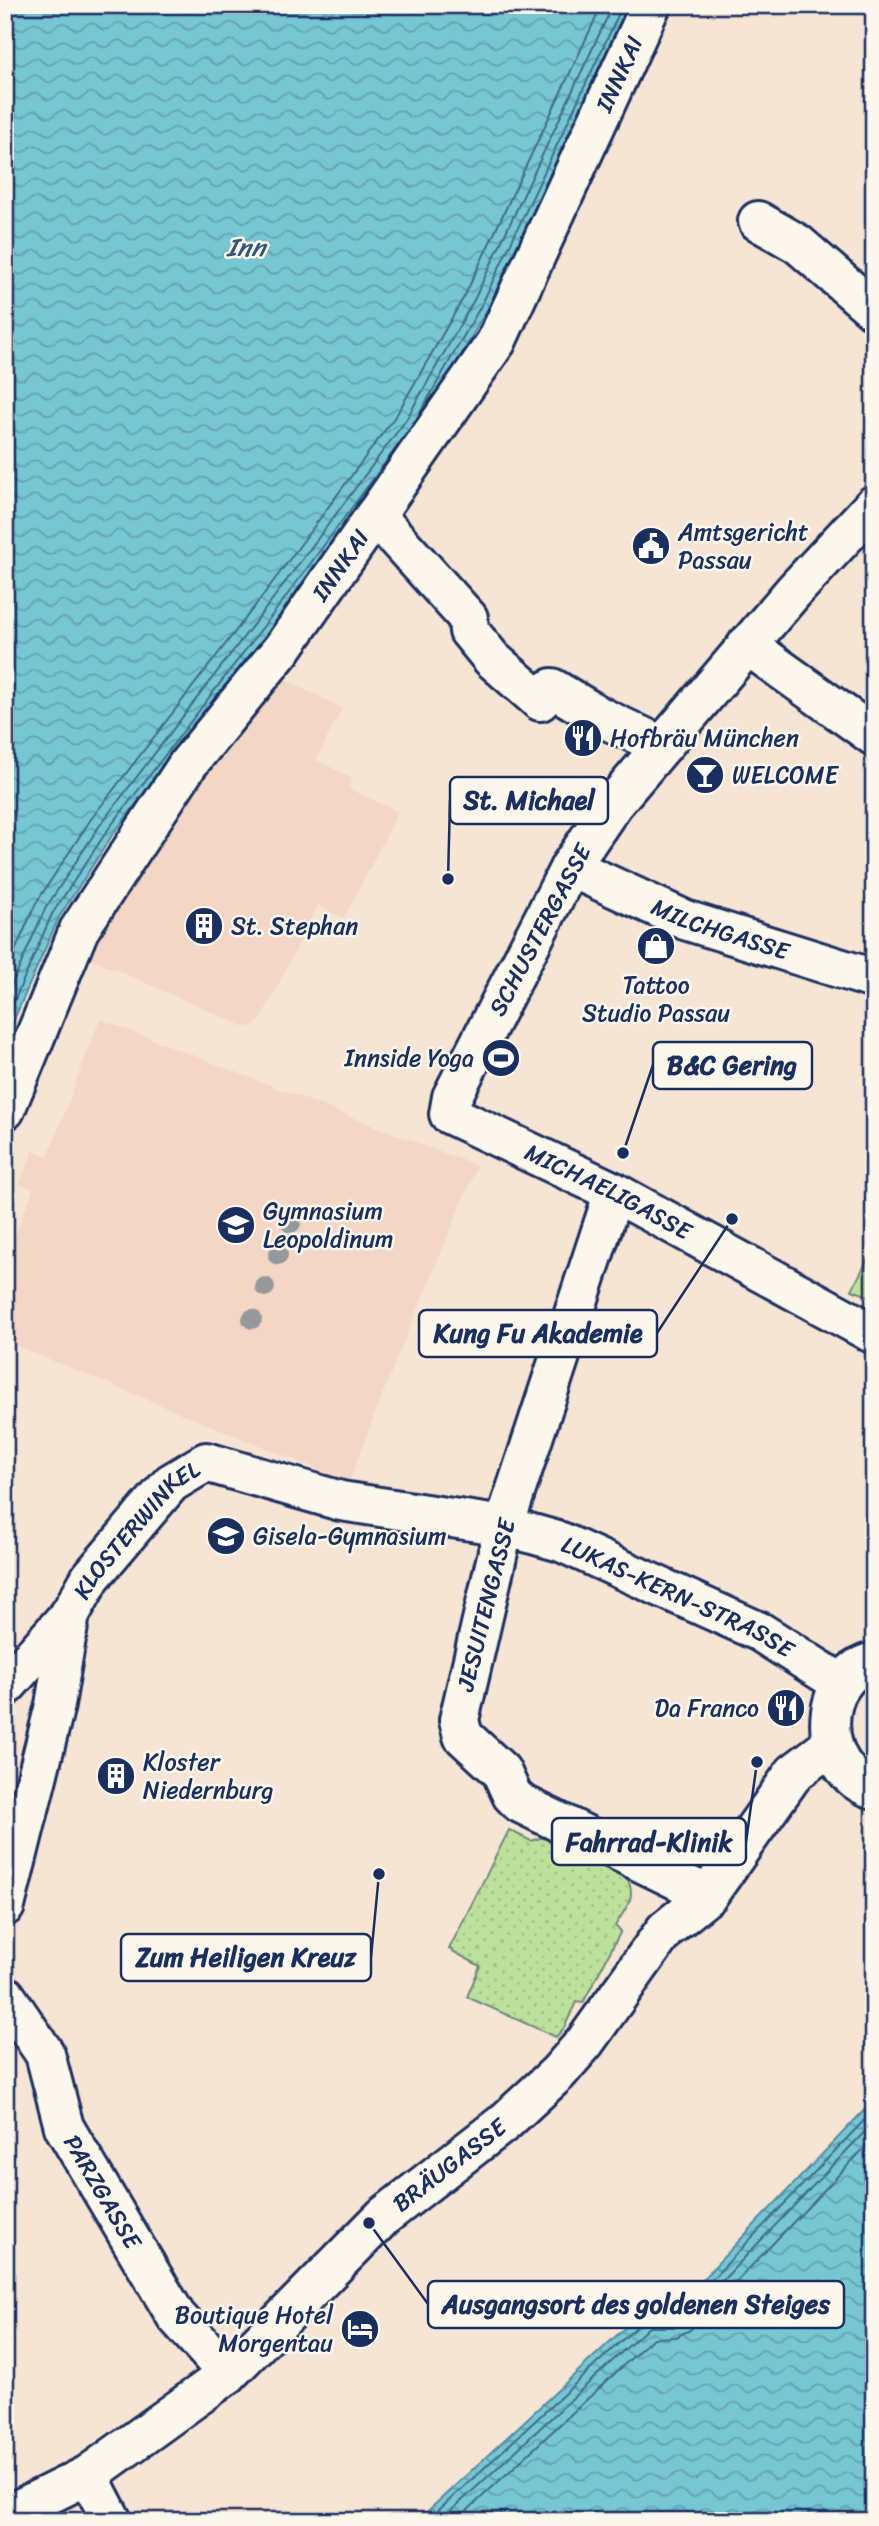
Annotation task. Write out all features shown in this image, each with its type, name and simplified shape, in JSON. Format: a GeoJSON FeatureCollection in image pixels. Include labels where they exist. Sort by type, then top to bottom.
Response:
{"type":"FeatureCollection","features":[{"type":"Feature","properties":{"kind":"street","name":"INNKAI"},"geometry":{"type":"LineString","coordinates":[[5,1110],[79,930],[188,764],[282,649],[496,342],[651,5]]}},
{"type":"Feature","properties":{"kind":"street"},"geometry":{"type":"LineString","coordinates":[[758,221],[798,244],[874,310]]}},
{"type":"Feature","properties":{"kind":"street","name":"SCHUSTERGASSE"},"geometry":{"type":"LineString","coordinates":[[449,1114],[452,1097],[570,867],[613,804],[747,645],[874,505]]}},
{"type":"Feature","properties":{"kind":"street"},"geometry":{"type":"LineString","coordinates":[[375,515],[468,618],[469,631],[492,659],[540,701],[552,688],[662,746]]}},
{"type":"Feature","properties":{"kind":"street"},"geometry":{"type":"LineString","coordinates":[[747,645],[874,736]]}},
{"type":"Feature","properties":{"kind":"street","name":"MILCHGASSE"},"geometry":{"type":"LineString","coordinates":[[570,867],[685,920],[874,978]]}},
{"type":"Feature","properties":{"kind":"street","name":"MICHAELIGASSE"},"geometry":{"type":"LineString","coordinates":[[449,1114],[614,1192],[874,1334]]}},
{"type":"Feature","properties":{"kind":"street","name":"JESUITENGASSE"},"geometry":{"type":"LineString","coordinates":[[614,1192],[504,1526],[459,1720],[463,1736],[501,1771],[512,1795],[520,1803],[708,1895]]}},
{"type":"Feature","properties":{"kind":"street","name":"KLOSTERWINKEL"},"geometry":{"type":"LineString","coordinates":[[5,1686],[70,1614],[91,1577],[171,1483],[206,1462],[341,1501],[504,1526]]}},
{"type":"Feature","properties":{"kind":"street","name":"LUKAS-KERN-STRASSE"},"geometry":{"type":"LineString","coordinates":[[504,1526],[561,1542],[760,1632],[842,1684]]}},
{"type":"Feature","properties":{"kind":"street","name":"KLOSTERWINKEL"},"geometry":{"type":"LineString","coordinates":[[5,1906],[55,1705],[70,1614]]}},
{"type":"Feature","properties":{"kind":"street"},"geometry":{"type":"LineString","coordinates":[[874,1662],[860,1665],[842,1684],[832,1707],[831,1745],[842,1765],[866,1786],[874,1789]]}},
{"type":"Feature","properties":{"kind":"street","name":"BRÄUGASSE"},"geometry":{"type":"LineString","coordinates":[[5,2516],[88,2475],[228,2375],[384,2216],[506,2122],[558,2073],[585,2042],[665,1930],[708,1895],[794,1773],[831,1745]]}},
{"type":"Feature","properties":{"kind":"street","name":"PARZGASSE"},"geometry":{"type":"LineString","coordinates":[[5,1995],[45,2054],[64,2127],[176,2316],[228,2375]]}},
{"type":"Feature","properties":{"kind":"street"},"geometry":{"type":"LineString","coordinates":[[88,2475],[112,2521]]}},
{"type":"Feature","properties":{"kind":"shaded area"},"geometry":{"type":"Polygon","coordinates":[[[285,680],[342,708],[316,760],[352,778],[348,788],[398,812],[344,918],[318,905],[260,1021],[248,1028],[87,957],[104,919],[194,779],[207,779],[257,698],[271,696],[285,680]]]}},
{"type":"Feature","properties":{"kind":"shaded area","name":"Gymnasium Leopoldinum"},"geometry":{"type":"Polygon","coordinates":[[[100,1019],[477,1166],[389,1377],[349,1482],[5,1341],[5,1261],[33,1190],[20,1184],[33,1151],[48,1156],[100,1019]]]}},
{"type":"Feature","properties":{"kind":"green space"},"geometry":{"type":"Polygon","coordinates":[[[874,1247],[874,1298],[852,1290],[874,1247]]]}},
{"type":"Feature","properties":{"kind":"green space"},"geometry":{"type":"Polygon","coordinates":[[[509,1830],[531,1841],[547,1836],[626,1876],[631,1890],[629,1902],[615,1926],[621,1931],[583,2003],[576,2002],[564,2028],[556,2037],[467,1997],[480,1966],[449,1949],[509,1830]]]}},
{"type":"Feature","properties":{"kind":"water","name":"Inn"},"geometry":{"type":"Polygon","coordinates":[[[5,5],[631,5],[488,308],[419,429],[285,610],[113,834],[59,917],[5,1040],[5,5]]]}},
{"type":"Feature","properties":{"kind":"water"},"geometry":{"type":"Polygon","coordinates":[[[874,2100],[874,2521],[417,2521],[644,2310],[672,2311],[874,2100]]]}},
{"type":"Feature","properties":{"kind":"place","name":"Amtsgericht Passau"},"geometry":{"type":"Point","coordinates":[651,546]}},
{"type":"Feature","properties":{"kind":"place","name":"Hofbräu München"},"geometry":{"type":"Point","coordinates":[583,738]}},
{"type":"Feature","properties":{"kind":"place","name":"WELCOME"},"geometry":{"type":"Point","coordinates":[705,775]}},
{"type":"Feature","properties":{"kind":"place","name":"St. Michael"},"geometry":{"type":"Point","coordinates":[448,879]}},
{"type":"Feature","properties":{"kind":"place","name":"St. Stephan"},"geometry":{"type":"Point","coordinates":[204,926]}},
{"type":"Feature","properties":{"kind":"place","name":"Tattoo Studio Passau"},"geometry":{"type":"Point","coordinates":[656,946]}},
{"type":"Feature","properties":{"kind":"place","name":"Innside Yoga"},"geometry":{"type":"Point","coordinates":[501,1058]}},
{"type":"Feature","properties":{"kind":"place","name":"B&C Gering"},"geometry":{"type":"Point","coordinates":[623,1153]}},
{"type":"Feature","properties":{"kind":"place","name":"Kung Fu Akademie"},"geometry":{"type":"Point","coordinates":[732,1219]}},
{"type":"Feature","properties":{"kind":"place","name":"Gymnasium Leopoldinum"},"geometry":{"type":"Point","coordinates":[236,1225]}},
{"type":"Feature","properties":{"kind":"place","name":"Gisela-Gymnasium"},"geometry":{"type":"Point","coordinates":[226,1536]}},
{"type":"Feature","properties":{"kind":"place","name":"Da Franco"},"geometry":{"type":"Point","coordinates":[786,1708]}},
{"type":"Feature","properties":{"kind":"place","name":"Fahrrad-Klinik"},"geometry":{"type":"Point","coordinates":[757,1762]}},
{"type":"Feature","properties":{"kind":"place","name":"Kloster Niedernburg"},"geometry":{"type":"Point","coordinates":[116,1776]}},
{"type":"Feature","properties":{"kind":"place","name":"Zum Heiligen Kreuz"},"geometry":{"type":"Point","coordinates":[379,1874]}},
{"type":"Feature","properties":{"kind":"place","name":"Ausgangsort des goldenen Steiges"},"geometry":{"type":"Point","coordinates":[369,2223]}},
{"type":"Feature","properties":{"kind":"place","name":"Boutique Hotel Morgentau"},"geometry":{"type":"Point","coordinates":[360,2329]}}]}
